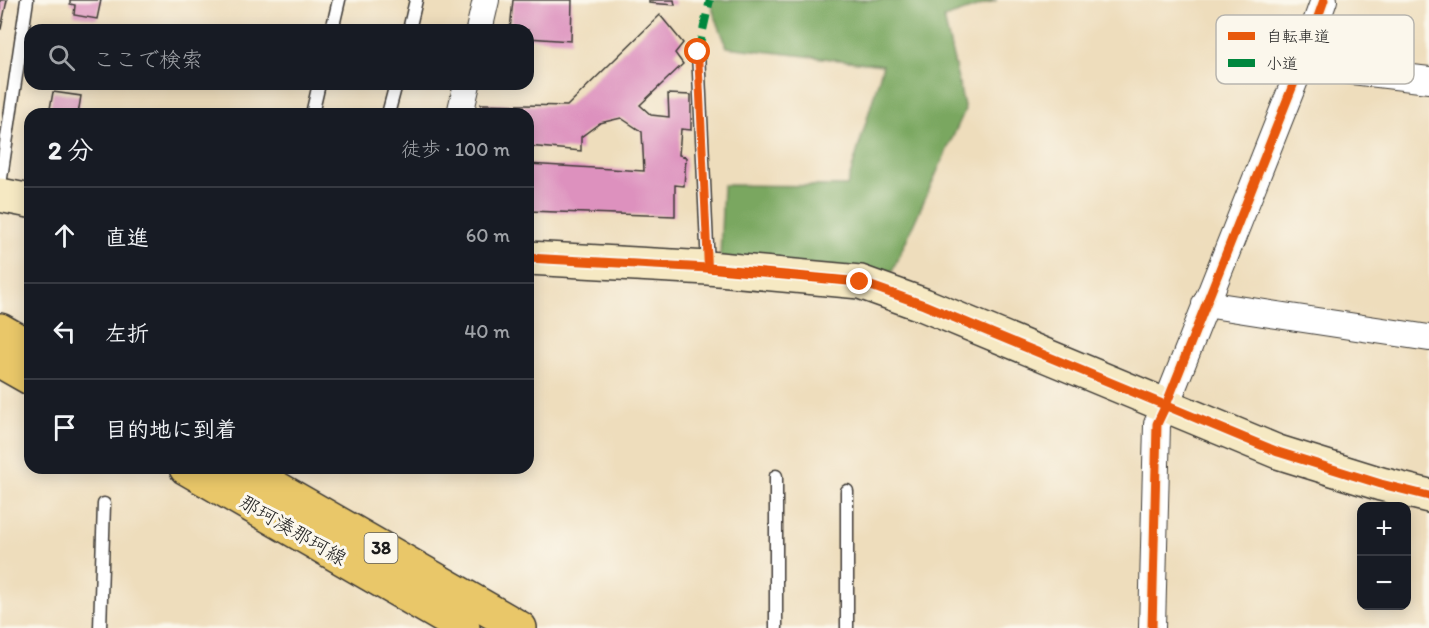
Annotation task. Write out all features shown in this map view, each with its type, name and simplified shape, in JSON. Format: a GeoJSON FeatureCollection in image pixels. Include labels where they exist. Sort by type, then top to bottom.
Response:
{"type":"FeatureCollection","features":[{"type":"Feature","properties":{"kind":"main road"},"geometry":{"type":"LineString","coordinates":[[0,330],[24,344]]}},
{"type":"Feature","properties":{"kind":"main road"},"geometry":{"type":"LineString","coordinates":[[0,362],[24,375]]}},
{"type":"Feature","properties":{"kind":"main road","name":"那珂湊那珂線"},"geometry":{"type":"LineString","coordinates":[[196,474],[455,626]]}},
{"type":"Feature","properties":{"kind":"main road","name":"那珂湊那珂線"},"geometry":{"type":"LineString","coordinates":[[252,474],[520,628]]}},
{"type":"Feature","properties":{"kind":"street"},"geometry":{"type":"LineString","coordinates":[[480,24],[486,0]]}},
{"type":"Feature","properties":{"kind":"street"},"geometry":{"type":"LineString","coordinates":[[1319,15],[1324,0]]}},
{"type":"Feature","properties":{"kind":"street"},"geometry":{"type":"LineString","coordinates":[[1414,78],[1429,80]]}},
{"type":"Feature","properties":{"kind":"street"},"geometry":{"type":"LineString","coordinates":[[1152,628],[1157,424],[1293,84]]}},
{"type":"Feature","properties":{"kind":"street"},"geometry":{"type":"LineString","coordinates":[[461,108],[466,90]]}},
{"type":"Feature","properties":{"kind":"street"},"geometry":{"type":"LineString","coordinates":[[0,195],[24,200]]}},
{"type":"Feature","properties":{"kind":"street"},"geometry":{"type":"LineString","coordinates":[[534,258],[708,268],[860,282],[924,305],[1278,452],[1381,484],[1429,496]]}},
{"type":"Feature","properties":{"kind":"street"},"geometry":{"type":"LineString","coordinates":[[1205,304],[1429,338]]}},
{"type":"Feature","properties":{"kind":"lane"},"geometry":{"type":"LineString","coordinates":[[0,185],[27,0]]}},
{"type":"Feature","properties":{"kind":"lane"},"geometry":{"type":"LineString","coordinates":[[333,24],[339,0]]}},
{"type":"Feature","properties":{"kind":"lane"},"geometry":{"type":"LineString","coordinates":[[410,24],[416,0]]}},
{"type":"Feature","properties":{"kind":"lane"},"geometry":{"type":"LineString","coordinates":[[698,52],[708,268]]}},
{"type":"Feature","properties":{"kind":"lane"},"geometry":{"type":"LineString","coordinates":[[313,108],[318,90]]}},
{"type":"Feature","properties":{"kind":"lane"},"geometry":{"type":"LineString","coordinates":[[390,108],[394,90]]}},
{"type":"Feature","properties":{"kind":"lane"},"geometry":{"type":"LineString","coordinates":[[776,476],[776,628]]}},
{"type":"Feature","properties":{"kind":"lane"},"geometry":{"type":"LineString","coordinates":[[847,491],[847,628]]}},
{"type":"Feature","properties":{"kind":"lane"},"geometry":{"type":"LineString","coordinates":[[100,628],[104,504]]}},
{"type":"Feature","properties":{"kind":"green space"},"geometry":{"type":"Polygon","coordinates":[[[709,0],[997,0],[944,18],[965,110],[892,272],[720,257],[723,185],[847,186],[883,65],[727,47],[709,0]]]}},
{"type":"Feature","properties":{"kind":"building"},"geometry":{"type":"Polygon","coordinates":[[[0,0],[7,0],[1,29],[0,29],[0,0]]]}},
{"type":"Feature","properties":{"kind":"building"},"geometry":{"type":"Polygon","coordinates":[[[70,0],[101,0],[97,19],[74,15],[75,5],[70,4],[70,0]]]}},
{"type":"Feature","properties":{"kind":"building"},"geometry":{"type":"Polygon","coordinates":[[[513,0],[572,0],[571,41],[534,38],[534,24],[511,24],[513,0]]]}},
{"type":"Feature","properties":{"kind":"building"},"geometry":{"type":"Polygon","coordinates":[[[649,0],[674,0],[675,5],[649,3],[649,0]]]}},
{"type":"Feature","properties":{"kind":"building"},"geometry":{"type":"Polygon","coordinates":[[[660,15],[683,43],[675,53],[683,64],[640,105],[651,115],[669,117],[668,94],[691,95],[691,130],[681,129],[679,155],[686,157],[684,186],[675,185],[675,216],[534,211],[534,164],[644,171],[642,132],[621,118],[600,123],[581,137],[581,151],[534,147],[534,108],[481,108],[481,104],[567,106],[660,15]]]}},
{"type":"Feature","properties":{"kind":"building"},"geometry":{"type":"Polygon","coordinates":[[[53,92],[81,96],[79,108],[50,108],[53,92]]]}},
{"type":"Feature","properties":{"kind":"marked path"},"geometry":{"type":"LineString","coordinates":[[698,52],[710,0]]}},
{"type":"Feature","properties":{"kind":"cycle path"},"geometry":{"type":"LineString","coordinates":[[1319,15],[1324,0]]}},
{"type":"Feature","properties":{"kind":"cycle path"},"geometry":{"type":"LineString","coordinates":[[1152,628],[1157,424],[1293,84]]}},
{"type":"Feature","properties":{"kind":"cycle path"},"geometry":{"type":"LineString","coordinates":[[534,258],[708,268],[860,282],[924,305],[1278,452],[1381,484],[1429,496]]}},
{"type":"Feature","properties":{"kind":"route"},"geometry":{"type":"LineString","coordinates":[[698,52],[708,268],[860,282]]}}]}
